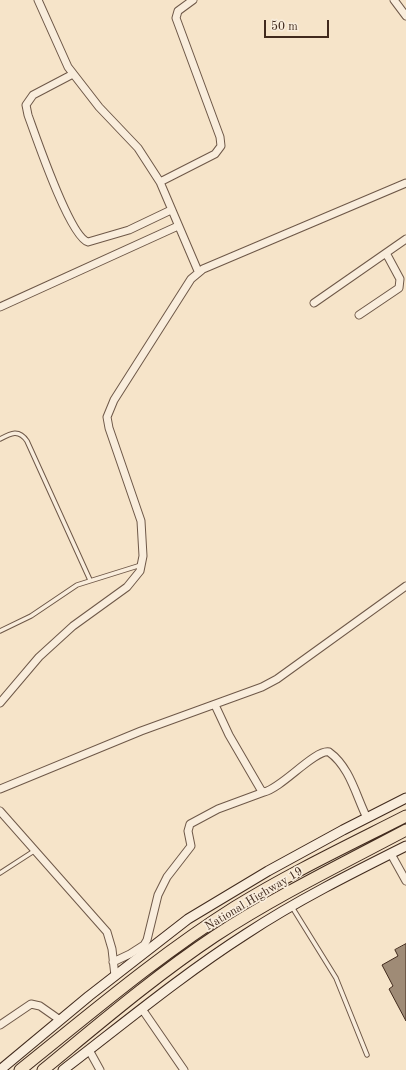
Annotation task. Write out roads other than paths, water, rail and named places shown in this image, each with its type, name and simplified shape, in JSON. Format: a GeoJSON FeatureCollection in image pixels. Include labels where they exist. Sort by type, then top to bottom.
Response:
{"type":"FeatureCollection","features":[{"type":"Feature","properties":{"kind":"highway"},"geometry":{"type":"LineString","coordinates":[[20,1070],[160,960],[235,908],[273,885],[406,816]]}},
{"type":"Feature","properties":{"kind":"highway","name":"National Highway 19"},"geometry":{"type":"LineString","coordinates":[[43,1070],[123,1004],[214,936],[296,887],[406,830]]}},
{"type":"Feature","properties":{"kind":"main road"},"geometry":{"type":"LineString","coordinates":[[0,1070],[115,976],[197,913],[268,871],[406,798]]}},
{"type":"Feature","properties":{"kind":"main road"},"geometry":{"type":"LineString","coordinates":[[63,1070],[142,1009],[246,933],[406,846]]}},
{"type":"Feature","properties":{"kind":"street"},"geometry":{"type":"LineString","coordinates":[[38,0],[61,54],[73,74],[99,107],[138,148],[160,182],[198,271]]}},
{"type":"Feature","properties":{"kind":"street"},"geometry":{"type":"LineString","coordinates":[[160,182],[215,154],[221,146],[220,137],[176,18],[178,11],[193,0]]}},
{"type":"Feature","properties":{"kind":"street"},"geometry":{"type":"LineString","coordinates":[[394,0],[406,16]]}},
{"type":"Feature","properties":{"kind":"street"},"geometry":{"type":"LineString","coordinates":[[73,74],[32,95],[26,105],[28,115],[64,209],[80,238],[88,242],[122,232],[171,210]]}},
{"type":"Feature","properties":{"kind":"street"},"geometry":{"type":"LineString","coordinates":[[0,703],[39,657],[73,626],[127,586],[136,577],[142,565],[141,521],[109,428],[107,417],[127,377],[186,285],[198,271],[406,183]]}},
{"type":"Feature","properties":{"kind":"street"},"geometry":{"type":"LineString","coordinates":[[0,307],[178,226]]}},
{"type":"Feature","properties":{"kind":"street"},"geometry":{"type":"LineString","coordinates":[[314,303],[406,239]]}},
{"type":"Feature","properties":{"kind":"street"},"geometry":{"type":"LineString","coordinates":[[359,315],[399,288],[400,279],[386,253]]}},
{"type":"Feature","properties":{"kind":"street"},"geometry":{"type":"LineString","coordinates":[[0,789],[141,731],[256,690],[277,679],[406,586]]}},
{"type":"Feature","properties":{"kind":"street"},"geometry":{"type":"LineString","coordinates":[[215,705],[229,734],[260,788],[264,792]]}},
{"type":"Feature","properties":{"kind":"street"},"geometry":{"type":"LineString","coordinates":[[113,962],[139,949],[147,940],[158,895],[167,878],[191,846],[188,831],[190,824],[218,809],[264,792],[284,781],[318,754],[329,752],[334,755],[349,778],[367,818]]}},
{"type":"Feature","properties":{"kind":"street"},"geometry":{"type":"LineString","coordinates":[[0,811],[107,932],[115,976]]}},
{"type":"Feature","properties":{"kind":"street"},"geometry":{"type":"LineString","coordinates":[[391,854],[406,881]]}},
{"type":"Feature","properties":{"kind":"street"},"geometry":{"type":"LineString","coordinates":[[0,1025],[31,1004],[40,1006],[60,1020]]}},
{"type":"Feature","properties":{"kind":"street"},"geometry":{"type":"LineString","coordinates":[[142,1009],[184,1070]]}},
{"type":"Feature","properties":{"kind":"street"},"geometry":{"type":"LineString","coordinates":[[89,1050],[100,1070]]}},
{"type":"Feature","properties":{"kind":"lane"},"geometry":{"type":"LineString","coordinates":[[0,438],[15,432],[23,435],[27,441],[90,580]]}},
{"type":"Feature","properties":{"kind":"lane"},"geometry":{"type":"LineString","coordinates":[[0,630],[31,616],[67,590],[90,580],[142,565]]}},
{"type":"Feature","properties":{"kind":"lane"},"geometry":{"type":"LineString","coordinates":[[0,873],[34,851]]}},
{"type":"Feature","properties":{"kind":"lane"},"geometry":{"type":"LineString","coordinates":[[292,907],[336,978],[367,1055]]}}]}
